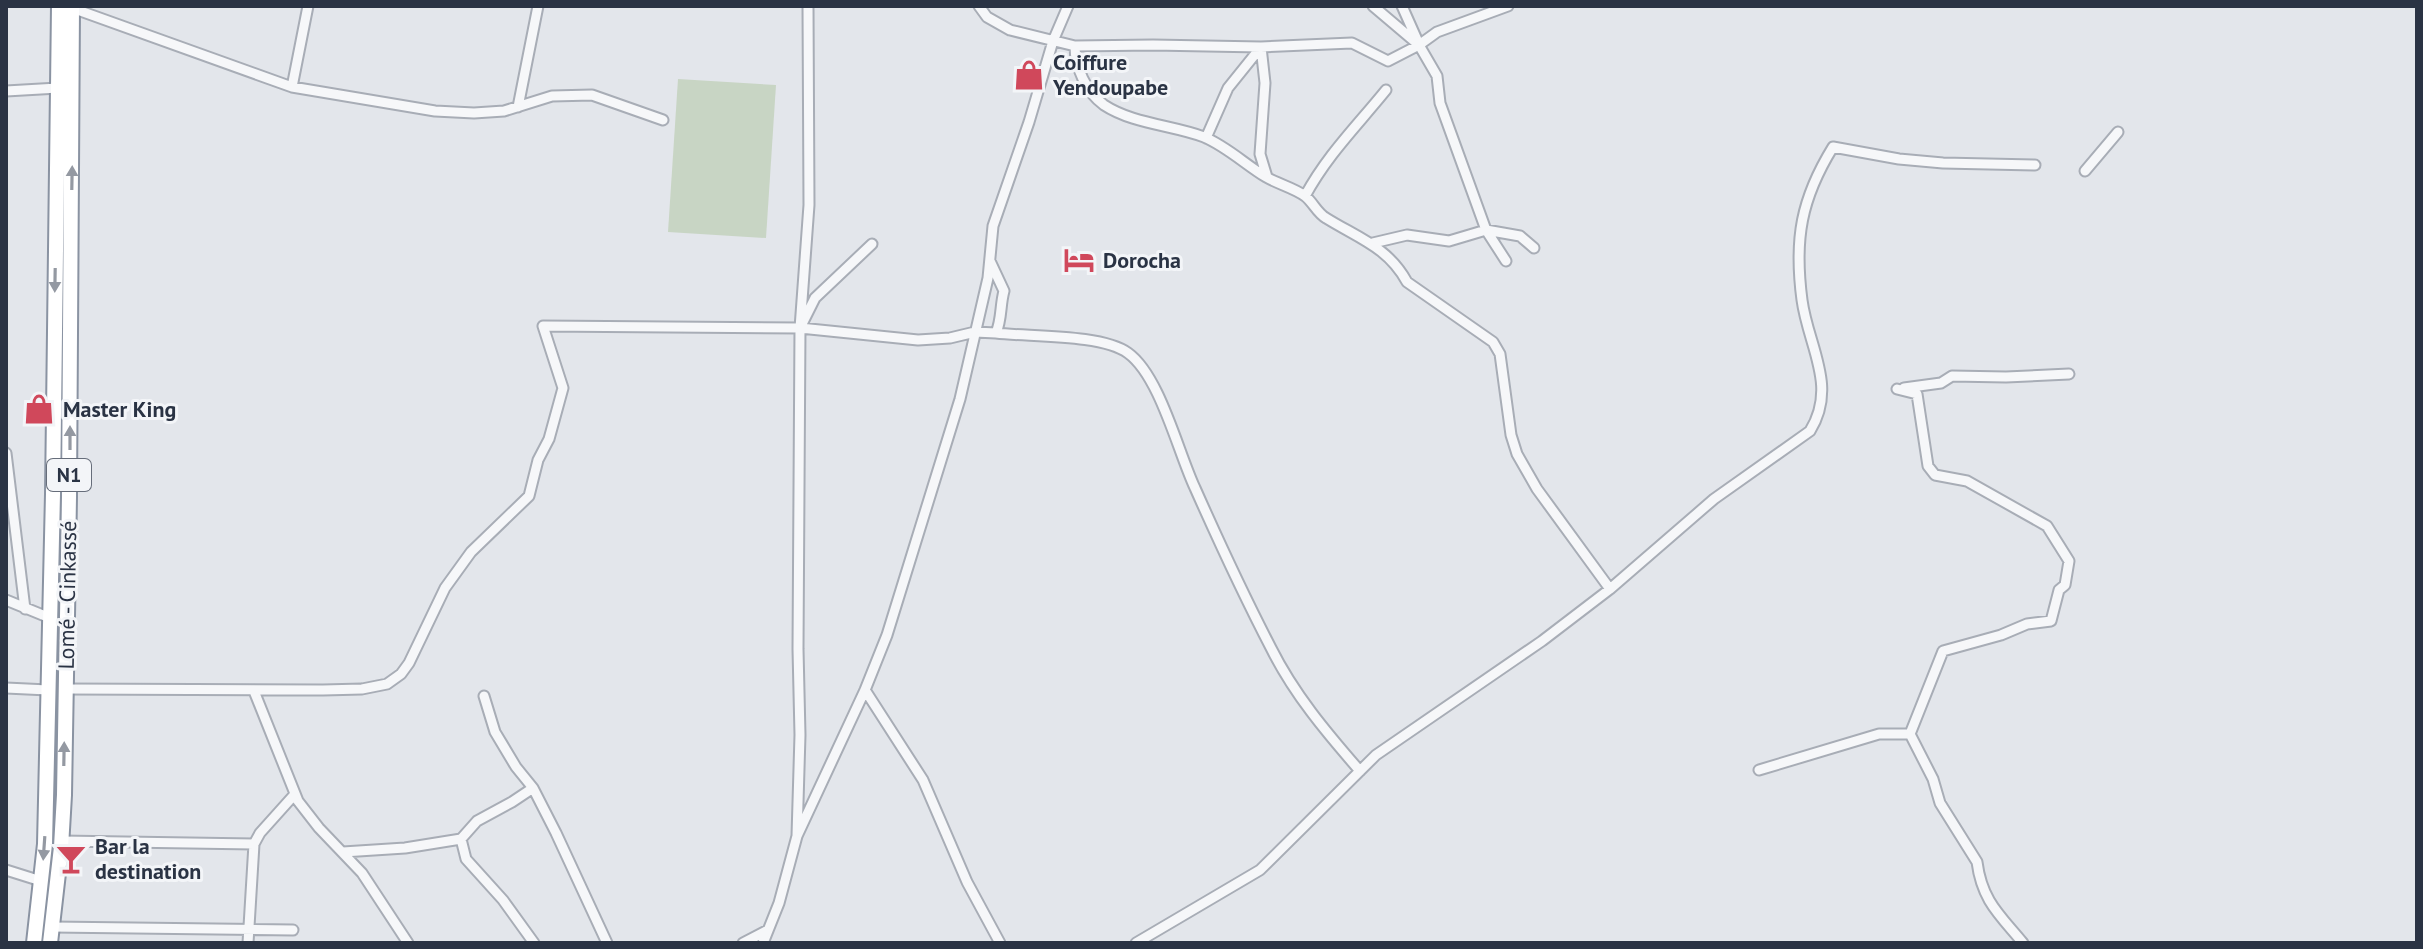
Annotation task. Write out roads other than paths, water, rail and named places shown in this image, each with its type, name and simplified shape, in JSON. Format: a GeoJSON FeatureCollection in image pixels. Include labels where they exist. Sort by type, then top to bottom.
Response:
{"type":"FeatureCollection","features":[{"type":"Feature","properties":{"kind":"highway","name":"Lomé - Cinkassé"},"geometry":{"type":"LineString","coordinates":[[34,943],[46,807],[58,88],[65,7]]}},
{"type":"Feature","properties":{"kind":"highway","name":"Lomé - Cinkassé"},"geometry":{"type":"LineString","coordinates":[[50,943],[63,808],[69,497],[65,7]]}},
{"type":"Feature","properties":{"kind":"highway"},"geometry":{"type":"LineString","coordinates":[[46,807],[63,808]]}},
{"type":"Feature","properties":{"kind":"street"},"geometry":{"type":"LineString","coordinates":[[292,87],[308,6]]}},
{"type":"Feature","properties":{"kind":"street"},"geometry":{"type":"LineString","coordinates":[[518,107],[538,6]]}},
{"type":"Feature","properties":{"kind":"street"},"geometry":{"type":"LineString","coordinates":[[797,836],[800,735],[800,328],[809,205],[808,6]]}},
{"type":"Feature","properties":{"kind":"street"},"geometry":{"type":"LineString","coordinates":[[979,6],[987,17],[1010,30],[1075,46],[1261,47],[1352,43],[1388,61],[1437,32],[1508,6]]}},
{"type":"Feature","properties":{"kind":"street"},"geometry":{"type":"LineString","coordinates":[[763,943],[779,903],[797,836],[887,635],[960,399],[990,261],[993,226],[1053,41],[1068,6]]}},
{"type":"Feature","properties":{"kind":"street"},"geometry":{"type":"LineString","coordinates":[[1373,6],[1419,45]]}},
{"type":"Feature","properties":{"kind":"street"},"geometry":{"type":"LineString","coordinates":[[1402,6],[1437,76],[1440,103],[1486,230],[1506,261]]}},
{"type":"Feature","properties":{"kind":"street"},"geometry":{"type":"LineString","coordinates":[[65,7],[292,87],[435,111],[474,113],[504,111],[552,96],[592,95],[663,120]]}},
{"type":"Feature","properties":{"kind":"street"},"geometry":{"type":"LineString","coordinates":[[1075,46],[1080,73],[1103,104],[1130,116],[1206,138],[1267,177],[1305,196],[1323,216],[1373,243],[1401,270],[1407,282],[1493,342],[1500,354],[1511,435],[1517,454],[1537,489],[1610,589]]}},
{"type":"Feature","properties":{"kind":"street"},"geometry":{"type":"LineString","coordinates":[[1206,138],[1228,88],[1261,47]]}},
{"type":"Feature","properties":{"kind":"street"},"geometry":{"type":"LineString","coordinates":[[1261,47],[1265,83],[1260,154],[1267,177]]}},
{"type":"Feature","properties":{"kind":"street"},"geometry":{"type":"LineString","coordinates":[[6,91],[58,88]]}},
{"type":"Feature","properties":{"kind":"street"},"geometry":{"type":"LineString","coordinates":[[1305,196],[1328,158],[1386,90]]}},
{"type":"Feature","properties":{"kind":"street"},"geometry":{"type":"LineString","coordinates":[[2085,171],[2118,132]]}},
{"type":"Feature","properties":{"kind":"street"},"geometry":{"type":"LineString","coordinates":[[1136,943],[1260,870],[1387,747],[1463,697],[1610,589],[1714,499],[1810,431],[1819,417],[1822,404],[1821,370],[1802,303],[1800,231],[1810,190],[1833,147],[1899,159],[2035,165]]}},
{"type":"Feature","properties":{"kind":"street"},"geometry":{"type":"LineString","coordinates":[[1373,243],[1407,235],[1449,241],[1486,230],[1520,236],[1534,248]]}},
{"type":"Feature","properties":{"kind":"street"},"geometry":{"type":"LineString","coordinates":[[800,328],[815,298],[872,244]]}},
{"type":"Feature","properties":{"kind":"street"},"geometry":{"type":"LineString","coordinates":[[990,261],[1004,291],[1001,322],[996,333]]}},
{"type":"Feature","properties":{"kind":"street"},"geometry":{"type":"LineString","coordinates":[[65,689],[362,689],[387,684],[401,674],[445,588],[471,552],[529,496],[563,388],[543,326],[800,328],[918,340],[950,338],[975,332],[996,333],[1101,342],[1128,353],[1146,374],[1194,487],[1287,678],[1310,713],[1360,771]]}},
{"type":"Feature","properties":{"kind":"street"},"geometry":{"type":"LineString","coordinates":[[2023,943],[1992,907],[1977,862],[1940,803],[1933,779],[1910,734],[1943,651],[2001,635],[2027,624],[2051,621],[2059,590],[2065,585],[2069,561],[2047,526],[1967,481],[1935,475],[1928,466],[1917,394],[1897,389],[1941,383],[1952,376],[2069,374]]}},
{"type":"Feature","properties":{"kind":"street"},"geometry":{"type":"LineString","coordinates":[[6,453],[25,609]]}},
{"type":"Feature","properties":{"kind":"street"},"geometry":{"type":"LineString","coordinates":[[6,600],[50,618]]}},
{"type":"Feature","properties":{"kind":"street"},"geometry":{"type":"LineString","coordinates":[[6,688],[48,690]]}},
{"type":"Feature","properties":{"kind":"street"},"geometry":{"type":"LineString","coordinates":[[865,690],[923,780],[967,882],[1000,943]]}},
{"type":"Feature","properties":{"kind":"street"},"geometry":{"type":"LineString","coordinates":[[254,691],[295,794],[307,814],[370,884],[408,943]]}},
{"type":"Feature","properties":{"kind":"street"},"geometry":{"type":"LineString","coordinates":[[484,696],[495,732],[533,788],[607,943]]}},
{"type":"Feature","properties":{"kind":"street"},"geometry":{"type":"LineString","coordinates":[[1759,770],[1879,734],[1910,734]]}},
{"type":"Feature","properties":{"kind":"street"},"geometry":{"type":"LineString","coordinates":[[343,852],[405,848],[461,839],[477,821],[533,788]]}},
{"type":"Feature","properties":{"kind":"street"},"geometry":{"type":"LineString","coordinates":[[248,943],[254,844],[295,794]]}},
{"type":"Feature","properties":{"kind":"street"},"geometry":{"type":"LineString","coordinates":[[461,839],[466,859],[503,900],[534,943]]}},
{"type":"Feature","properties":{"kind":"street"},"geometry":{"type":"LineString","coordinates":[[61,841],[254,844]]}},
{"type":"Feature","properties":{"kind":"street"},"geometry":{"type":"LineString","coordinates":[[6,870],[41,881]]}},
{"type":"Feature","properties":{"kind":"street"},"geometry":{"type":"LineString","coordinates":[[52,927],[293,930]]}},
{"type":"Feature","properties":{"kind":"street"},"geometry":{"type":"LineString","coordinates":[[743,943],[768,930]]}},
{"type":"Feature","properties":{"kind":"place","name":"Coiffure Yendoupabe"},"geometry":{"type":"Point","coordinates":[1029,75]}},
{"type":"Feature","properties":{"kind":"place","name":"Dorocha"},"geometry":{"type":"Point","coordinates":[1079,260]}},
{"type":"Feature","properties":{"kind":"place","name":"Master King"},"geometry":{"type":"Point","coordinates":[39,409]}},
{"type":"Feature","properties":{"kind":"place","name":"Bar la destination"},"geometry":{"type":"Point","coordinates":[71,859]}}]}
